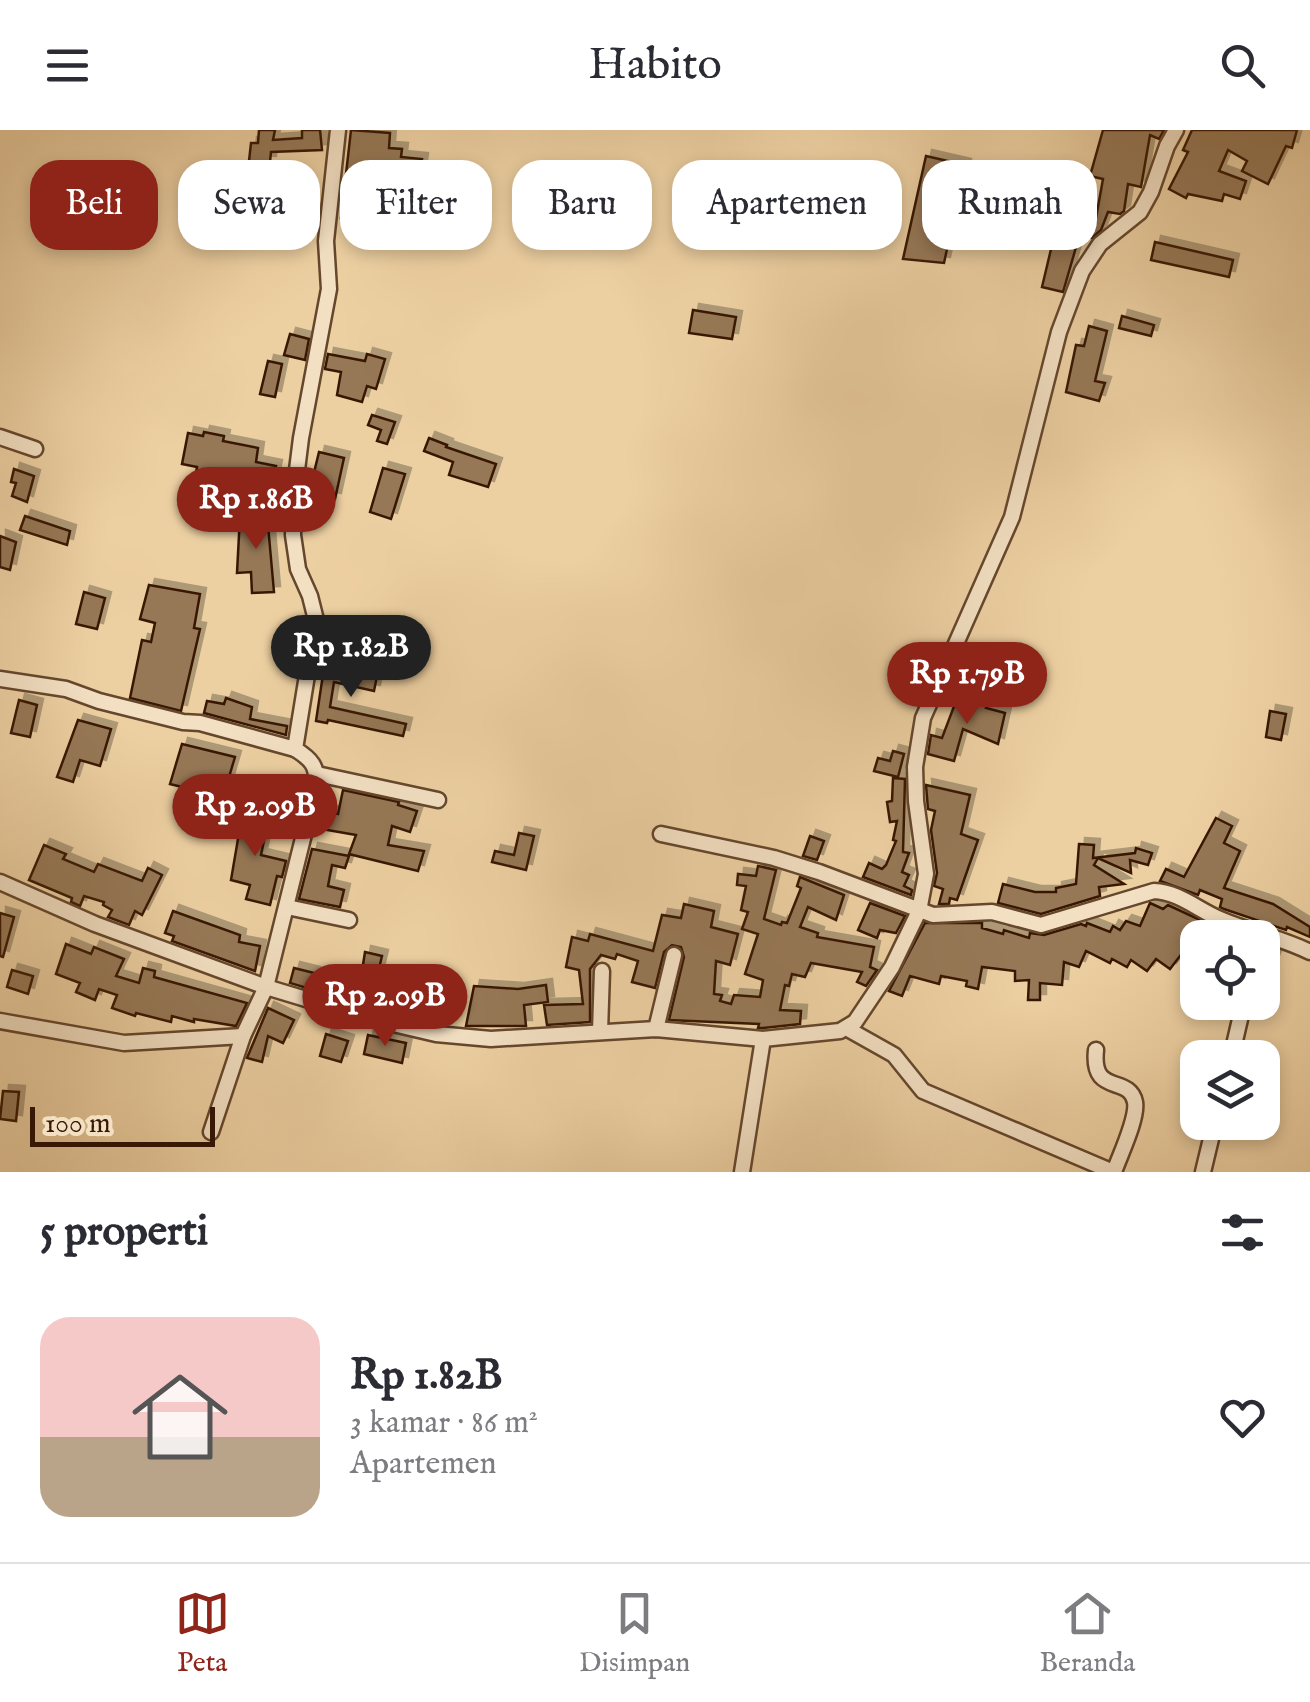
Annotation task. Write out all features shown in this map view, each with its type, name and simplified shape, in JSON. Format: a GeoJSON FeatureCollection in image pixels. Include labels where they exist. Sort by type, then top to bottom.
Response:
{"type":"FeatureCollection","features":[{"type":"Feature","properties":{"kind":"street"},"geometry":{"type":"LineString","coordinates":[[295,749],[316,620],[298,568],[293,536],[294,494],[328,288],[326,242],[338,130]]}},
{"type":"Feature","properties":{"kind":"street"},"geometry":{"type":"LineString","coordinates":[[0,882],[95,924],[266,987],[436,1034],[491,1040],[656,1029],[763,1038],[830,1033],[846,1028],[855,1022],[892,967],[919,912],[926,874],[915,767],[923,718],[1012,517],[1059,332],[1082,271],[1100,244],[1140,212],[1176,130]]}},
{"type":"Feature","properties":{"kind":"street"},"geometry":{"type":"LineString","coordinates":[[0,437],[34,450]]}},
{"type":"Feature","properties":{"kind":"street"},"geometry":{"type":"LineString","coordinates":[[0,679],[66,688],[100,701],[295,749],[312,759],[317,774],[266,987],[243,1036],[211,1132]]}},
{"type":"Feature","properties":{"kind":"street"},"geometry":{"type":"LineString","coordinates":[[317,774],[438,800]]}},
{"type":"Feature","properties":{"kind":"street"},"geometry":{"type":"LineString","coordinates":[[661,834],[774,858],[868,888],[919,912],[942,916],[992,912],[1041,925],[1154,891],[1168,892],[1222,920]]}},
{"type":"Feature","properties":{"kind":"street"},"geometry":{"type":"LineString","coordinates":[[287,907],[349,920]]}},
{"type":"Feature","properties":{"kind":"street"},"geometry":{"type":"LineString","coordinates":[[1280,937],[1310,952]]}},
{"type":"Feature","properties":{"kind":"street"},"geometry":{"type":"LineString","coordinates":[[656,1029],[674,955]]}},
{"type":"Feature","properties":{"kind":"street"},"geometry":{"type":"LineString","coordinates":[[600,1032],[602,971]]}},
{"type":"Feature","properties":{"kind":"street"},"geometry":{"type":"LineString","coordinates":[[0,1021],[124,1042],[243,1036]]}},
{"type":"Feature","properties":{"kind":"street"},"geometry":{"type":"LineString","coordinates":[[846,1028],[894,1055],[923,1091],[1113,1172],[1134,1113],[1134,1100],[1130,1093],[1097,1075],[1096,1050]]}},
{"type":"Feature","properties":{"kind":"street"},"geometry":{"type":"LineString","coordinates":[[742,1172],[763,1038]]}},
{"type":"Feature","properties":{"kind":"street"},"geometry":{"type":"LineString","coordinates":[[1203,1172],[1211,1140]]}},
{"type":"Feature","properties":{"kind":"building"},"geometry":{"type":"Polygon","coordinates":[[[259,130],[275,130],[273,140],[302,138],[302,130],[320,130],[322,150],[271,152],[270,160],[249,160],[251,143],[258,143],[259,130]]]}},
{"type":"Feature","properties":{"kind":"building"},"geometry":{"type":"Polygon","coordinates":[[[351,130],[390,133],[389,148],[402,149],[401,157],[422,159],[422,160],[348,160],[351,130]]]}},
{"type":"Feature","properties":{"kind":"building"},"geometry":{"type":"Polygon","coordinates":[[[1103,130],[1164,130],[1159,139],[1150,135],[1141,187],[1128,184],[1124,211],[1108,212],[1097,234],[1103,179],[1097,178],[1095,160],[1103,130]]]}},
{"type":"Feature","properties":{"kind":"building"},"geometry":{"type":"Polygon","coordinates":[[[1192,130],[1297,130],[1292,148],[1286,146],[1268,184],[1242,171],[1247,161],[1228,150],[1219,171],[1246,181],[1240,199],[1224,194],[1222,201],[1188,194],[1186,198],[1169,189],[1188,152],[1183,150],[1192,130]]]}},
{"type":"Feature","properties":{"kind":"building"},"geometry":{"type":"Polygon","coordinates":[[[922,174],[922,250],[947,250],[944,263],[903,259],[922,174]]]}},
{"type":"Feature","properties":{"kind":"building"},"geometry":{"type":"Polygon","coordinates":[[[1155,242],[1233,260],[1229,277],[1151,260],[1155,242]]]}},
{"type":"Feature","properties":{"kind":"building"},"geometry":{"type":"Polygon","coordinates":[[[1051,250],[1075,250],[1063,292],[1042,287],[1051,250]]]}},
{"type":"Feature","properties":{"kind":"building"},"geometry":{"type":"Polygon","coordinates":[[[693,310],[736,317],[732,339],[689,333],[693,310]]]}},
{"type":"Feature","properties":{"kind":"building"},"geometry":{"type":"Polygon","coordinates":[[[1122,316],[1154,325],[1151,336],[1119,328],[1122,316]]]}},
{"type":"Feature","properties":{"kind":"building"},"geometry":{"type":"Polygon","coordinates":[[[1089,326],[1107,331],[1095,381],[1105,383],[1099,401],[1066,392],[1076,345],[1084,346],[1089,326]]]}},
{"type":"Feature","properties":{"kind":"building"},"geometry":{"type":"Polygon","coordinates":[[[290,334],[309,339],[305,360],[284,355],[290,334]]]}},
{"type":"Feature","properties":{"kind":"building"},"geometry":{"type":"Polygon","coordinates":[[[328,354],[365,361],[367,354],[385,359],[376,389],[367,386],[362,402],[337,395],[341,372],[325,369],[328,354]]]}},
{"type":"Feature","properties":{"kind":"building"},"geometry":{"type":"Polygon","coordinates":[[[268,361],[282,364],[275,397],[260,394],[268,361]]]}},
{"type":"Feature","properties":{"kind":"building"},"geometry":{"type":"Polygon","coordinates":[[[372,415],[395,422],[387,444],[377,441],[381,430],[368,425],[372,415]]]}},
{"type":"Feature","properties":{"kind":"building"},"geometry":{"type":"Polygon","coordinates":[[[204,432],[224,436],[223,441],[258,448],[256,462],[276,466],[269,496],[213,483],[212,487],[194,483],[197,467],[182,464],[188,433],[203,436],[204,432]]]}},
{"type":"Feature","properties":{"kind":"building"},"geometry":{"type":"Polygon","coordinates":[[[429,438],[496,464],[488,487],[449,475],[453,462],[424,451],[429,438]]]}},
{"type":"Feature","properties":{"kind":"building"},"geometry":{"type":"Polygon","coordinates":[[[319,452],[344,458],[335,499],[309,493],[319,452]]]}},
{"type":"Feature","properties":{"kind":"building"},"geometry":{"type":"Polygon","coordinates":[[[383,468],[405,474],[391,519],[370,512],[383,468]]]}},
{"type":"Feature","properties":{"kind":"building"},"geometry":{"type":"Polygon","coordinates":[[[14,469],[34,476],[27,502],[12,496],[16,483],[11,482],[14,469]]]}},
{"type":"Feature","properties":{"kind":"building"},"geometry":{"type":"Polygon","coordinates":[[[267,514],[274,592],[252,593],[251,572],[237,573],[240,516],[267,514]]]}},
{"type":"Feature","properties":{"kind":"building"},"geometry":{"type":"Polygon","coordinates":[[[25,516],[70,531],[67,545],[20,530],[25,516]]]}},
{"type":"Feature","properties":{"kind":"building"},"geometry":{"type":"Polygon","coordinates":[[[0,536],[16,542],[10,570],[0,567],[0,536]]]}},
{"type":"Feature","properties":{"kind":"building"},"geometry":{"type":"Polygon","coordinates":[[[149,585],[200,594],[194,628],[200,629],[181,711],[130,698],[142,640],[151,642],[155,623],[140,619],[149,585]]]}},
{"type":"Feature","properties":{"kind":"building"},"geometry":{"type":"Polygon","coordinates":[[[84,592],[105,598],[97,629],[76,624],[84,592]]]}},
{"type":"Feature","properties":{"kind":"building"},"geometry":{"type":"Polygon","coordinates":[[[972,655],[990,661],[981,688],[963,683],[972,655]]]}},
{"type":"Feature","properties":{"kind":"building"},"geometry":{"type":"Polygon","coordinates":[[[325,661],[377,676],[374,691],[334,682],[330,707],[406,724],[403,736],[328,720],[316,721],[325,661]]]}},
{"type":"Feature","properties":{"kind":"building"},"geometry":{"type":"Polygon","coordinates":[[[973,696],[989,701],[986,708],[1005,713],[998,744],[963,729],[954,761],[928,754],[931,735],[942,738],[956,701],[970,706],[973,696]]]}},
{"type":"Feature","properties":{"kind":"building"},"geometry":{"type":"Polygon","coordinates":[[[226,698],[252,707],[250,719],[287,726],[286,735],[204,713],[207,701],[224,704],[226,698]]]}},
{"type":"Feature","properties":{"kind":"building"},"geometry":{"type":"Polygon","coordinates":[[[19,700],[37,705],[30,737],[11,733],[19,700]]]}},
{"type":"Feature","properties":{"kind":"building"},"geometry":{"type":"Polygon","coordinates":[[[1270,711],[1286,714],[1281,740],[1266,737],[1270,711]]]}},
{"type":"Feature","properties":{"kind":"building"},"geometry":{"type":"Polygon","coordinates":[[[78,720],[111,729],[100,766],[80,760],[73,782],[57,777],[78,720]]]}},
{"type":"Feature","properties":{"kind":"building"},"geometry":{"type":"Polygon","coordinates":[[[182,744],[235,757],[223,797],[210,794],[207,810],[191,808],[194,790],[170,784],[182,744]]]}},
{"type":"Feature","properties":{"kind":"building"},"geometry":{"type":"Polygon","coordinates":[[[893,751],[904,754],[898,777],[874,771],[878,758],[890,761],[893,751]]]}},
{"type":"Feature","properties":{"kind":"building"},"geometry":{"type":"Polygon","coordinates":[[[893,778],[905,779],[903,852],[909,853],[902,872],[909,875],[904,886],[912,890],[911,895],[863,877],[869,863],[882,869],[886,865],[896,841],[893,840],[897,821],[890,822],[887,802],[892,801],[893,778]]]}},
{"type":"Feature","properties":{"kind":"building"},"geometry":{"type":"Polygon","coordinates":[[[926,785],[970,795],[961,834],[978,840],[957,900],[950,898],[949,904],[939,904],[943,889],[934,886],[937,873],[931,830],[935,811],[928,809],[926,785]]]}},
{"type":"Feature","properties":{"kind":"building"},"geometry":{"type":"Polygon","coordinates":[[[343,790],[399,802],[398,805],[417,811],[410,832],[392,826],[388,845],[424,851],[418,871],[349,854],[356,835],[316,828],[321,810],[338,814],[343,790]]]}},
{"type":"Feature","properties":{"kind":"building"},"geometry":{"type":"Polygon","coordinates":[[[239,811],[269,817],[261,855],[286,861],[282,877],[277,876],[270,905],[246,899],[250,885],[231,880],[239,811]]]}},
{"type":"Feature","properties":{"kind":"building"},"geometry":{"type":"Polygon","coordinates":[[[1216,818],[1232,826],[1224,843],[1240,851],[1224,888],[1273,904],[1310,927],[1310,937],[1280,928],[1280,920],[1256,920],[1224,909],[1220,907],[1222,899],[1200,890],[1198,895],[1160,881],[1166,869],[1184,877],[1216,818]]]}},
{"type":"Feature","properties":{"kind":"building"},"geometry":{"type":"Polygon","coordinates":[[[519,833],[534,836],[526,870],[492,862],[495,851],[514,855],[519,833]]]}},
{"type":"Feature","properties":{"kind":"building"},"geometry":{"type":"Polygon","coordinates":[[[810,836],[824,841],[817,860],[803,856],[810,836]]]}},
{"type":"Feature","properties":{"kind":"building"},"geometry":{"type":"Polygon","coordinates":[[[1079,844],[1094,845],[1093,858],[1135,853],[1136,848],[1152,853],[1148,865],[1130,860],[1131,873],[1098,858],[1094,865],[1124,884],[1099,887],[1100,896],[1041,914],[998,903],[1003,884],[1035,892],[1056,892],[1056,888],[1076,884],[1079,844]]]}},
{"type":"Feature","properties":{"kind":"building"},"geometry":{"type":"Polygon","coordinates":[[[44,845],[66,854],[63,859],[94,872],[98,864],[142,881],[148,868],[162,875],[142,915],[135,911],[129,925],[108,917],[112,910],[104,902],[84,896],[80,906],[71,902],[72,898],[29,880],[44,845]]]}},
{"type":"Feature","properties":{"kind":"building"},"geometry":{"type":"Polygon","coordinates":[[[312,849],[349,856],[345,868],[332,865],[328,886],[344,890],[340,907],[299,899],[312,849]]]}},
{"type":"Feature","properties":{"kind":"building"},"geometry":{"type":"Polygon","coordinates":[[[758,866],[776,870],[764,919],[781,925],[787,923],[801,888],[797,886],[800,877],[844,895],[836,920],[808,907],[800,927],[818,933],[817,937],[874,947],[870,967],[877,970],[866,986],[857,982],[862,972],[811,963],[805,977],[792,974],[789,986],[785,985],[780,1010],[801,1011],[800,1024],[758,1028],[759,1024],[669,1020],[684,957],[681,947],[672,945],[664,952],[655,988],[632,982],[638,961],[617,954],[615,959],[601,955],[590,969],[590,1022],[547,1025],[544,1005],[583,1004],[579,970],[566,967],[572,937],[588,941],[590,934],[653,951],[662,915],[681,918],[684,904],[714,911],[711,927],[738,934],[730,965],[716,961],[714,994],[722,995],[720,1001],[731,1004],[734,995],[760,997],[763,980],[745,974],[758,934],[742,929],[748,912],[741,910],[746,886],[737,885],[738,874],[756,876],[758,866]]]}},
{"type":"Feature","properties":{"kind":"building"},"geometry":{"type":"Polygon","coordinates":[[[870,903],[905,916],[896,933],[880,930],[877,938],[858,930],[870,903]]]}},
{"type":"Feature","properties":{"kind":"building"},"geometry":{"type":"Polygon","coordinates":[[[1150,903],[1163,909],[1168,905],[1200,920],[1180,920],[1180,956],[1170,969],[1156,959],[1147,971],[1131,960],[1127,967],[1086,951],[1079,967],[1064,962],[1062,985],[1040,983],[1040,1000],[1028,1000],[1029,980],[1015,981],[1015,971],[982,967],[978,989],[966,986],[967,981],[941,976],[939,984],[910,976],[902,996],[889,991],[925,923],[982,923],[982,928],[1029,938],[1030,933],[1044,935],[1087,923],[1110,932],[1113,926],[1120,930],[1126,921],[1140,926],[1150,903]]]}},
{"type":"Feature","properties":{"kind":"building"},"geometry":{"type":"Polygon","coordinates":[[[173,911],[240,935],[239,942],[260,946],[255,971],[172,941],[174,936],[165,933],[173,911]]]}},
{"type":"Feature","properties":{"kind":"building"},"geometry":{"type":"Polygon","coordinates":[[[0,913],[14,917],[3,957],[0,956],[0,913]]]}},
{"type":"Feature","properties":{"kind":"building"},"geometry":{"type":"Polygon","coordinates":[[[66,944],[91,954],[94,947],[124,959],[116,976],[139,983],[143,968],[155,971],[154,977],[247,1003],[236,1026],[172,1016],[171,1022],[136,1013],[135,1016],[112,1008],[117,995],[99,989],[95,1000],[76,992],[80,983],[56,974],[66,944]]]}},
{"type":"Feature","properties":{"kind":"building"},"geometry":{"type":"Polygon","coordinates":[[[365,952],[382,956],[375,985],[408,994],[403,1015],[357,1003],[365,952]]]}},
{"type":"Feature","properties":{"kind":"building"},"geometry":{"type":"Polygon","coordinates":[[[294,968],[314,973],[310,989],[290,983],[294,968]]]}},
{"type":"Feature","properties":{"kind":"building"},"geometry":{"type":"Polygon","coordinates":[[[12,970],[33,976],[28,994],[7,987],[12,970]]]}},
{"type":"Feature","properties":{"kind":"building"},"geometry":{"type":"Polygon","coordinates":[[[546,985],[548,1002],[524,1005],[526,1026],[466,1026],[474,986],[518,989],[546,985]]]}},
{"type":"Feature","properties":{"kind":"building"},"geometry":{"type":"Polygon","coordinates":[[[268,1008],[294,1020],[283,1043],[268,1036],[262,1062],[247,1058],[268,1008]]]}},
{"type":"Feature","properties":{"kind":"building"},"geometry":{"type":"Polygon","coordinates":[[[326,1034],[348,1041],[341,1062],[320,1056],[326,1034]]]}},
{"type":"Feature","properties":{"kind":"building"},"geometry":{"type":"Polygon","coordinates":[[[368,1035],[406,1043],[402,1063],[364,1054],[368,1035]]]}},
{"type":"Feature","properties":{"kind":"building"},"geometry":{"type":"Polygon","coordinates":[[[3,1091],[19,1092],[16,1121],[0,1119],[3,1091]]]}}]}
